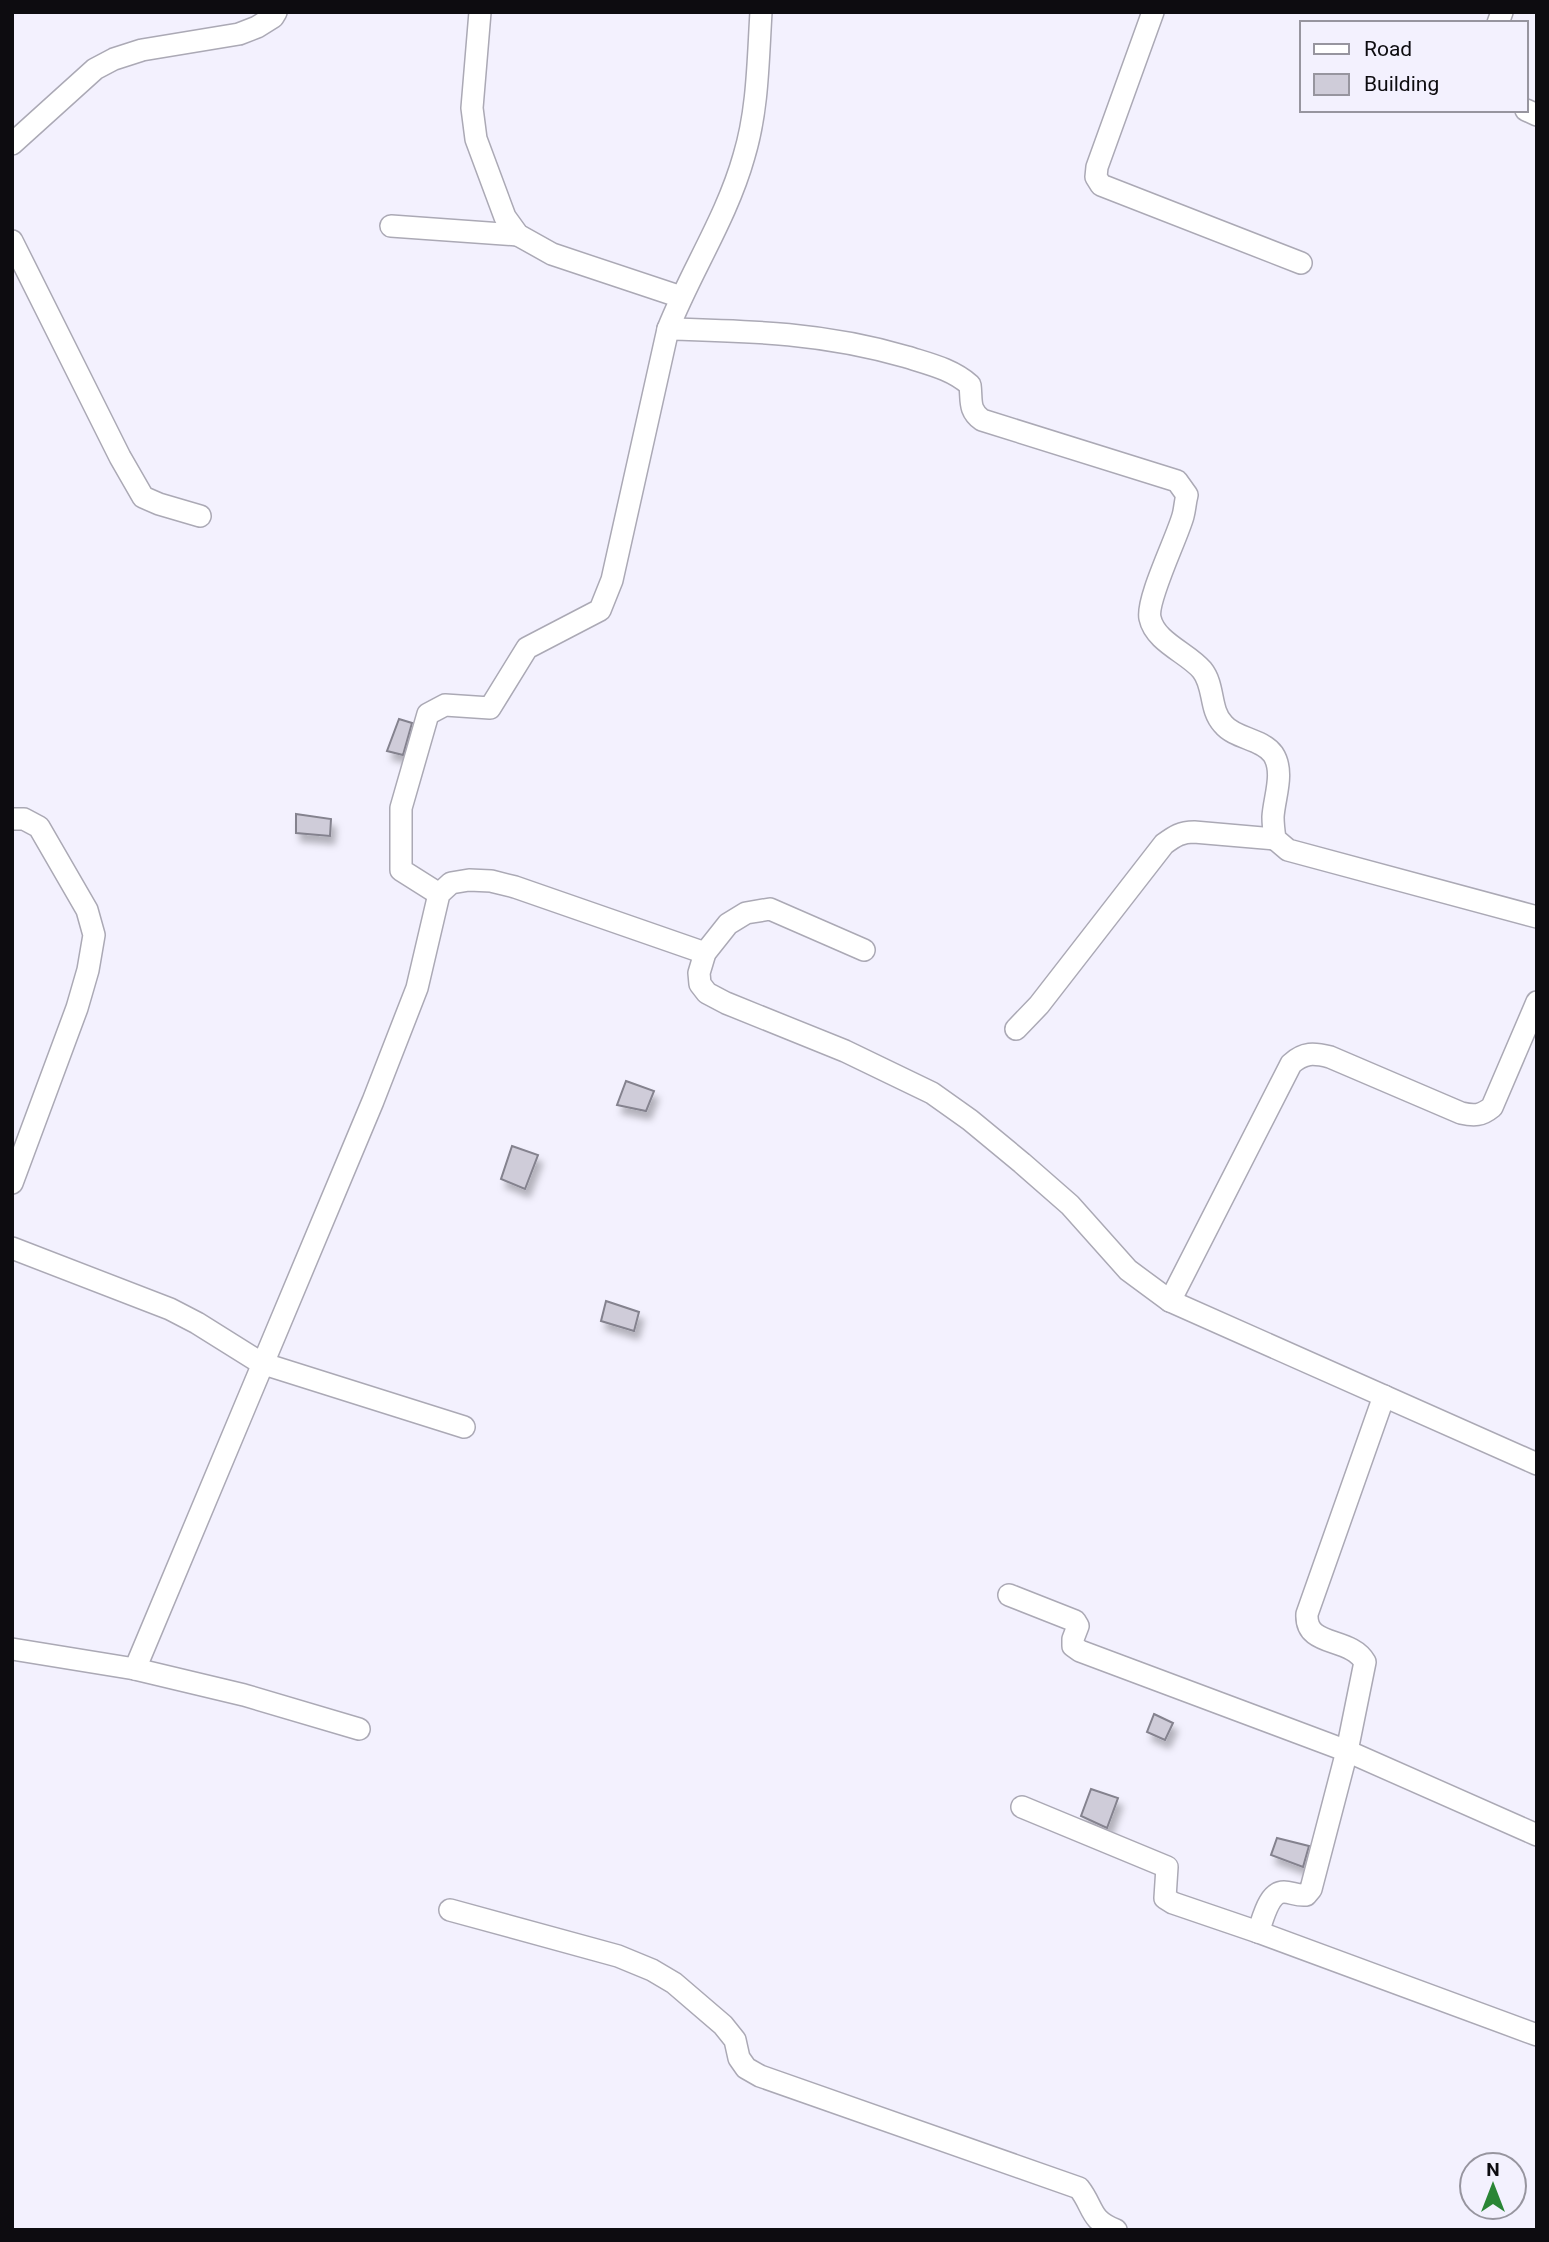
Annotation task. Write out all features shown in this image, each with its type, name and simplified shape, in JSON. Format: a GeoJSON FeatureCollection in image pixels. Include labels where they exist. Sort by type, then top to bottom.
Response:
{"type":"FeatureCollection","features":[{"type":"Feature","properties":{"kind":"street"},"geometry":{"type":"LineString","coordinates":[[12,144],[94,69],[114,58],[142,50],[239,34],[257,27],[276,12]]}},
{"type":"Feature","properties":{"kind":"street"},"geometry":{"type":"LineString","coordinates":[[480,12],[472,108],[476,139],[505,217],[518,235],[552,254],[681,297]]}},
{"type":"Feature","properties":{"kind":"street"},"geometry":{"type":"LineString","coordinates":[[439,894],[401,870],[401,808],[428,714],[445,705],[490,708],[527,648],[600,610],[612,580],[668,329],[733,190],[754,120],[761,12]]}},
{"type":"Feature","properties":{"kind":"street"},"geometry":{"type":"LineString","coordinates":[[1153,12],[1097,167],[1096,177],[1101,185],[1301,263]]}},
{"type":"Feature","properties":{"kind":"street"},"geometry":{"type":"LineString","coordinates":[[391,226],[518,235]]}},
{"type":"Feature","properties":{"kind":"street"},"geometry":{"type":"LineString","coordinates":[[12,241],[120,457],[143,497],[200,516]]}},
{"type":"Feature","properties":{"kind":"street"},"geometry":{"type":"LineString","coordinates":[[668,329],[805,335],[867,346],[960,376],[970,385],[974,414],[982,419],[1177,481],[1186,495],[1184,514],[1153,601],[1150,617],[1158,634],[1194,661],[1205,673],[1211,689],[1214,711],[1225,727],[1261,744],[1273,755],[1279,771],[1273,819],[1275,839]]}},
{"type":"Feature","properties":{"kind":"street"},"geometry":{"type":"LineString","coordinates":[[12,819],[24,819],[39,827],[87,910],[94,935],[77,1008],[12,1183]]}},
{"type":"Feature","properties":{"kind":"street"},"geometry":{"type":"LineString","coordinates":[[1016,1030],[1039,1006],[1164,844],[1182,832],[1275,839],[1288,850],[1537,917]]}},
{"type":"Feature","properties":{"kind":"street"},"geometry":{"type":"LineString","coordinates":[[135,1669],[373,1101],[417,988],[439,894],[451,883],[491,881],[705,953]]}},
{"type":"Feature","properties":{"kind":"street"},"geometry":{"type":"LineString","coordinates":[[864,950],[770,909],[746,913],[728,924],[705,953],[699,973],[700,984],[707,993],[726,1003],[855,1056],[932,1093],[971,1120],[1022,1163],[1070,1205],[1128,1270],[1170,1301],[1537,1464]]}},
{"type":"Feature","properties":{"kind":"street"},"geometry":{"type":"LineString","coordinates":[[1170,1301],[1291,1064],[1299,1057],[1313,1053],[1330,1057],[1461,1113],[1474,1116],[1483,1114],[1492,1107],[1537,1002]]}},
{"type":"Feature","properties":{"kind":"street"},"geometry":{"type":"LineString","coordinates":[[12,1248],[170,1308],[261,1363],[464,1427]]}},
{"type":"Feature","properties":{"kind":"street"},"geometry":{"type":"LineString","coordinates":[[1258,1932],[1273,1896],[1279,1892],[1306,1895],[1311,1889],[1347,1751],[1365,1661],[1360,1652],[1311,1634],[1306,1624],[1307,1614],[1384,1396]]}},
{"type":"Feature","properties":{"kind":"street"},"geometry":{"type":"LineString","coordinates":[[1009,1595],[1075,1621],[1078,1626],[1073,1646],[1080,1651],[1347,1751],[1537,1835]]}},
{"type":"Feature","properties":{"kind":"street"},"geometry":{"type":"LineString","coordinates":[[12,1649],[135,1669],[244,1695],[359,1729]]}},
{"type":"Feature","properties":{"kind":"street"},"geometry":{"type":"LineString","coordinates":[[1022,1807],[1161,1863],[1167,1867],[1168,1873],[1165,1898],[1173,1903],[1537,2035]]}},
{"type":"Feature","properties":{"kind":"street"},"geometry":{"type":"LineString","coordinates":[[450,1910],[618,1956],[652,1970],[674,1983],[723,2025],[735,2040],[739,2058],[746,2068],[760,2076],[1079,2188],[1098,2222],[1116,2230]]}},
{"type":"Feature","properties":{"kind":"building"},"geometry":{"type":"Polygon","coordinates":[[[399,719],[412,723],[403,755],[387,751],[399,719]]]}},
{"type":"Feature","properties":{"kind":"building"},"geometry":{"type":"Polygon","coordinates":[[[296,814],[331,819],[330,836],[296,833],[296,814]]]}},
{"type":"Feature","properties":{"kind":"building"},"geometry":{"type":"Polygon","coordinates":[[[626,1081],[654,1091],[646,1111],[617,1105],[626,1081]]]}},
{"type":"Feature","properties":{"kind":"building"},"geometry":{"type":"Polygon","coordinates":[[[512,1146],[538,1155],[525,1189],[501,1179],[512,1146]]]}},
{"type":"Feature","properties":{"kind":"building"},"geometry":{"type":"Polygon","coordinates":[[[606,1301],[639,1312],[634,1331],[601,1321],[606,1301]]]}},
{"type":"Feature","properties":{"kind":"building"},"geometry":{"type":"Polygon","coordinates":[[[1154,1714],[1173,1723],[1165,1740],[1147,1732],[1154,1714]]]}},
{"type":"Feature","properties":{"kind":"building"},"geometry":{"type":"Polygon","coordinates":[[[1091,1789],[1118,1798],[1107,1828],[1081,1816],[1091,1789]]]}},
{"type":"Feature","properties":{"kind":"building"},"geometry":{"type":"Polygon","coordinates":[[[1277,1838],[1309,1846],[1303,1867],[1271,1855],[1277,1838]]]}}]}
